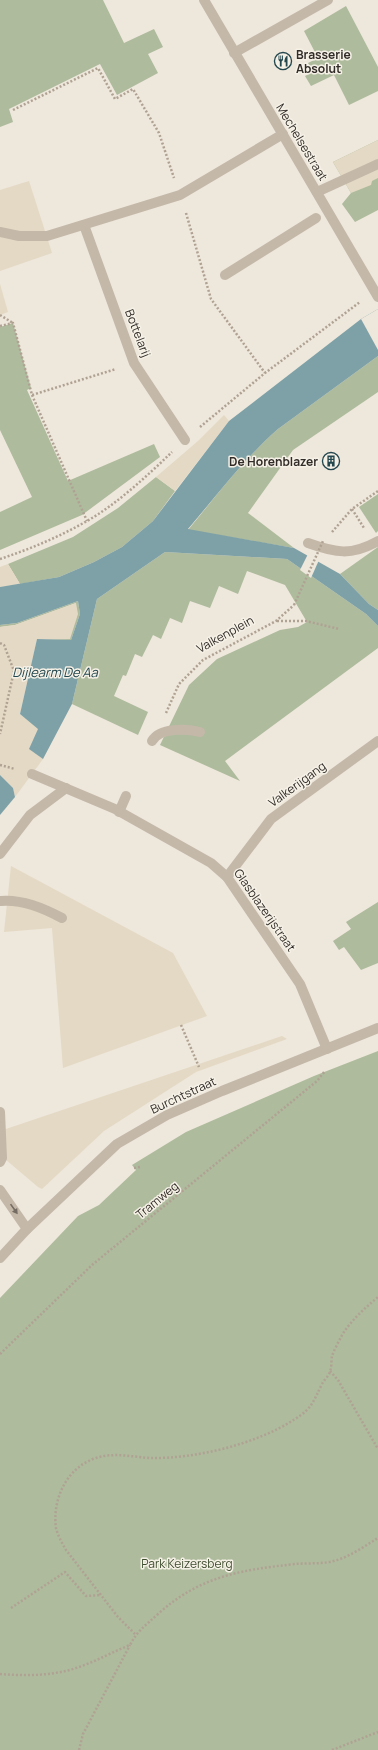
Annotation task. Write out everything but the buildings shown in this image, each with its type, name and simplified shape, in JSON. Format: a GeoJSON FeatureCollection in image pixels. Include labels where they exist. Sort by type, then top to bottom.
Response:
{"type":"FeatureCollection","features":[{"type":"Feature","properties":{"kind":"street","name":"Mechelsestraat"},"geometry":{"type":"LineString","coordinates":[[204,0],[378,297]]}},
{"type":"Feature","properties":{"kind":"street"},"geometry":{"type":"LineString","coordinates":[[234,52],[328,0]]}},
{"type":"Feature","properties":{"kind":"street"},"geometry":{"type":"LineString","coordinates":[[0,232],[19,236],[47,236],[180,195],[283,134]]}},
{"type":"Feature","properties":{"kind":"street"},"geometry":{"type":"LineString","coordinates":[[317,192],[378,164]]}},
{"type":"Feature","properties":{"kind":"street"},"geometry":{"type":"LineString","coordinates":[[225,275],[316,218]]}},
{"type":"Feature","properties":{"kind":"street","name":"Bottelarij"},"geometry":{"type":"LineString","coordinates":[[84,225],[134,363],[185,440]]}},
{"type":"Feature","properties":{"kind":"street"},"geometry":{"type":"LineString","coordinates":[[308,543],[331,551],[345,553],[364,548],[378,541]]}},
{"type":"Feature","properties":{"kind":"street"},"geometry":{"type":"LineString","coordinates":[[153,739],[171,730],[188,729],[200,732]]}},
{"type":"Feature","properties":{"kind":"street","name":"Valkerijgang"},"geometry":{"type":"LineString","coordinates":[[228,877],[271,819],[378,741]]}},
{"type":"Feature","properties":{"kind":"street","name":"Glasblazerijstraat"},"geometry":{"type":"LineString","coordinates":[[32,774],[119,812],[211,863],[228,877],[300,984],[327,1049]]}},
{"type":"Feature","properties":{"kind":"street"},"geometry":{"type":"LineString","coordinates":[[0,854],[30,815],[66,788]]}},
{"type":"Feature","properties":{"kind":"street"},"geometry":{"type":"LineString","coordinates":[[119,812],[126,796]]}},
{"type":"Feature","properties":{"kind":"street"},"geometry":{"type":"LineString","coordinates":[[0,901],[7,900],[39,906],[62,918]]}},
{"type":"Feature","properties":{"kind":"street","name":"Burchtstraat"},"geometry":{"type":"LineString","coordinates":[[0,1258],[27,1229],[117,1144],[168,1116],[222,1091],[378,1028]]}},
{"type":"Feature","properties":{"kind":"street"},"geometry":{"type":"LineString","coordinates":[[0,1112],[2,1158],[0,1162]]}},
{"type":"Feature","properties":{"kind":"street"},"geometry":{"type":"LineString","coordinates":[[0,1190],[27,1229]]}},
{"type":"Feature","properties":{"kind":"path"},"geometry":{"type":"LineString","coordinates":[[0,315],[13,323],[32,395],[87,521]]}},
{"type":"Feature","properties":{"kind":"path"},"geometry":{"type":"LineString","coordinates":[[0,326],[13,323]]}},
{"type":"Feature","properties":{"kind":"path"},"geometry":{"type":"LineString","coordinates":[[32,395],[134,363]]}},
{"type":"Feature","properties":{"kind":"path"},"geometry":{"type":"LineString","coordinates":[[368,533],[352,509],[378,491]]}},
{"type":"Feature","properties":{"kind":"path","name":"Valkenplein"},"geometry":{"type":"LineString","coordinates":[[153,739],[180,684],[203,660],[276,621],[294,605],[324,541],[352,509]]}},
{"type":"Feature","properties":{"kind":"path"},"geometry":{"type":"LineString","coordinates":[[276,621],[295,620],[316,622],[339,629]]}},
{"type":"Feature","properties":{"kind":"path"},"geometry":{"type":"LineString","coordinates":[[0,644],[4,646],[14,671],[0,734]]}},
{"type":"Feature","properties":{"kind":"path"},"geometry":{"type":"LineString","coordinates":[[181,1025],[199,1067]]}},
{"type":"Feature","properties":{"kind":"path","name":"Tramweg"},"geometry":{"type":"LineString","coordinates":[[0,1354],[92,1265],[317,1081],[329,1066]]}},
{"type":"Feature","properties":{"kind":"path"},"geometry":{"type":"LineString","coordinates":[[134,1168],[140,1167]]}},
{"type":"Feature","properties":{"kind":"path"},"geometry":{"type":"LineString","coordinates":[[135,1634],[118,1617],[66,1550],[60,1539],[56,1528],[57,1503],[62,1488],[70,1475],[83,1464],[95,1458],[110,1455],[151,1458],[188,1456],[212,1452],[279,1429],[296,1419],[308,1409],[317,1397],[321,1386],[330,1372],[332,1356],[342,1336],[357,1316],[378,1297]]}},
{"type":"Feature","properties":{"kind":"path"},"geometry":{"type":"LineString","coordinates":[[330,1372],[338,1380],[378,1450]]}},
{"type":"Feature","properties":{"kind":"path"},"geometry":{"type":"LineString","coordinates":[[79,1750],[83,1734],[135,1634],[176,1598],[194,1587],[223,1576],[255,1569],[329,1562],[344,1558],[378,1538]]}},
{"type":"Feature","properties":{"kind":"path"},"geometry":{"type":"LineString","coordinates":[[11,1608],[65,1572],[86,1596],[101,1595]]}},
{"type":"Feature","properties":{"kind":"path"},"geometry":{"type":"LineString","coordinates":[[0,1674],[24,1676],[51,1674],[76,1668],[130,1645]]}},
{"type":"Feature","properties":{"kind":"path"},"geometry":{"type":"LineString","coordinates":[[332,1750],[378,1732]]}},
{"type":"Feature","properties":{"kind":"green space"},"geometry":{"type":"Polygon","coordinates":[[[0,0],[103,0],[124,43],[154,29],[163,47],[148,54],[158,73],[117,95],[100,64],[9,109],[13,122],[0,127],[0,0]]]}},
{"type":"Feature","properties":{"kind":"green space"},"geometry":{"type":"Polygon","coordinates":[[[346,6],[378,67],[378,91],[349,105],[334,75],[311,86],[305,76],[313,72],[308,63],[318,58],[304,31],[346,6]]]}},
{"type":"Feature","properties":{"kind":"green space"},"geometry":{"type":"Polygon","coordinates":[[[378,140],[378,210],[355,222],[342,204],[351,193],[333,162],[378,140]]]}},
{"type":"Feature","properties":{"kind":"green space"},"geometry":{"type":"Polygon","coordinates":[[[13,323],[31,388],[27,390],[68,481],[154,444],[160,457],[82,515],[0,550],[0,512],[32,497],[0,430],[0,327],[13,323]]]}},
{"type":"Feature","properties":{"kind":"green space"},"geometry":{"type":"Polygon","coordinates":[[[378,356],[378,392],[293,450],[248,513],[294,548],[188,530],[242,465],[278,429],[378,356]]]}},
{"type":"Feature","properties":{"kind":"green space"},"geometry":{"type":"Polygon","coordinates":[[[156,477],[175,491],[153,521],[122,547],[94,562],[59,577],[20,584],[8,564],[73,537],[118,508],[156,477]]]}},
{"type":"Feature","properties":{"kind":"green space"},"geometry":{"type":"Polygon","coordinates":[[[378,494],[378,531],[376,533],[359,507],[378,494]]]}},
{"type":"Feature","properties":{"kind":"green space"},"geometry":{"type":"Polygon","coordinates":[[[378,547],[378,610],[369,604],[340,574],[378,547]]]}},
{"type":"Feature","properties":{"kind":"green space"},"geometry":{"type":"Polygon","coordinates":[[[165,552],[287,559],[366,614],[378,626],[378,648],[225,761],[240,781],[160,745],[189,685],[217,659],[280,630],[298,627],[307,622],[285,585],[247,571],[238,594],[219,586],[210,608],[190,601],[182,623],[170,618],[161,639],[153,635],[142,657],[135,654],[126,676],[123,675],[114,696],[148,712],[138,735],[72,704],[97,599],[165,552]]]}},
{"type":"Feature","properties":{"kind":"green space"},"geometry":{"type":"Polygon","coordinates":[[[78,601],[80,614],[71,640],[37,639],[76,603],[15,625],[0,627],[0,625],[17,623],[78,601]]]}},
{"type":"Feature","properties":{"kind":"green space"},"geometry":{"type":"Polygon","coordinates":[[[378,902],[378,963],[361,970],[344,947],[339,950],[333,941],[351,929],[346,922],[378,902]]]}},
{"type":"Feature","properties":{"kind":"green space","name":"Park Keizersberg"},"geometry":{"type":"Polygon","coordinates":[[[378,1051],[378,1750],[0,1750],[0,1298],[78,1216],[99,1205],[136,1170],[132,1165],[186,1132],[314,1076],[378,1051]]]}},
{"type":"Feature","properties":{"kind":"shaded area"},"geometry":{"type":"Polygon","coordinates":[[[378,140],[378,178],[372,181],[371,185],[351,193],[333,162],[378,140]]]}},
{"type":"Feature","properties":{"kind":"shaded area"},"geometry":{"type":"Polygon","coordinates":[[[29,181],[52,253],[0,271],[0,190],[29,181]]]}},
{"type":"Feature","properties":{"kind":"shaded area"},"geometry":{"type":"Polygon","coordinates":[[[0,284],[8,312],[0,315],[0,284]]]}},
{"type":"Feature","properties":{"kind":"shaded area"},"geometry":{"type":"Polygon","coordinates":[[[224,415],[229,421],[175,491],[156,477],[198,441],[224,415]]]}},
{"type":"Feature","properties":{"kind":"shaded area"},"geometry":{"type":"Polygon","coordinates":[[[8,564],[20,584],[0,587],[0,567],[8,564]]]}},
{"type":"Feature","properties":{"kind":"shaded area"},"geometry":{"type":"Polygon","coordinates":[[[76,603],[78,614],[70,639],[37,639],[20,714],[39,729],[30,748],[43,759],[15,797],[13,788],[0,775],[0,627],[15,625],[76,603]]]}},
{"type":"Feature","properties":{"kind":"shaded area"},"geometry":{"type":"Polygon","coordinates":[[[11,866],[173,953],[207,1016],[63,1068],[52,928],[4,932],[11,866]]]}},
{"type":"Feature","properties":{"kind":"shaded area"},"geometry":{"type":"Polygon","coordinates":[[[282,1036],[287,1039],[196,1072],[104,1131],[42,1189],[5,1159],[0,1131],[282,1036]]]}},
{"type":"Feature","properties":{"kind":"water","name":"Dijlearm De Aa"},"geometry":{"type":"Polygon","coordinates":[[[378,309],[378,356],[278,429],[242,465],[188,529],[294,548],[340,574],[369,604],[378,610],[378,626],[366,614],[287,559],[165,552],[97,599],[72,704],[43,759],[29,749],[38,729],[20,714],[37,639],[71,640],[80,614],[78,601],[17,623],[0,625],[0,587],[59,577],[94,562],[122,547],[153,521],[229,421],[361,319],[378,309]]]}},
{"type":"Feature","properties":{"kind":"water"},"geometry":{"type":"Polygon","coordinates":[[[0,775],[13,788],[15,797],[0,815],[0,775]]]}},
{"type":"Feature","properties":{"kind":"pier"},"geometry":{"type":"Polygon","coordinates":[[[378,309],[378,350],[361,319],[378,309]]]}},
{"type":"Feature","properties":{"kind":"pier"},"geometry":{"type":"Polygon","coordinates":[[[308,554],[319,560],[311,578],[300,570],[308,554]]]}},
{"type":"Feature","properties":{"kind":"place","name":"Brasserie Absolut"},"geometry":{"type":"Point","coordinates":[283,61]}},
{"type":"Feature","properties":{"kind":"place","name":"De Horenblazer"},"geometry":{"type":"Point","coordinates":[331,461]}}]}
